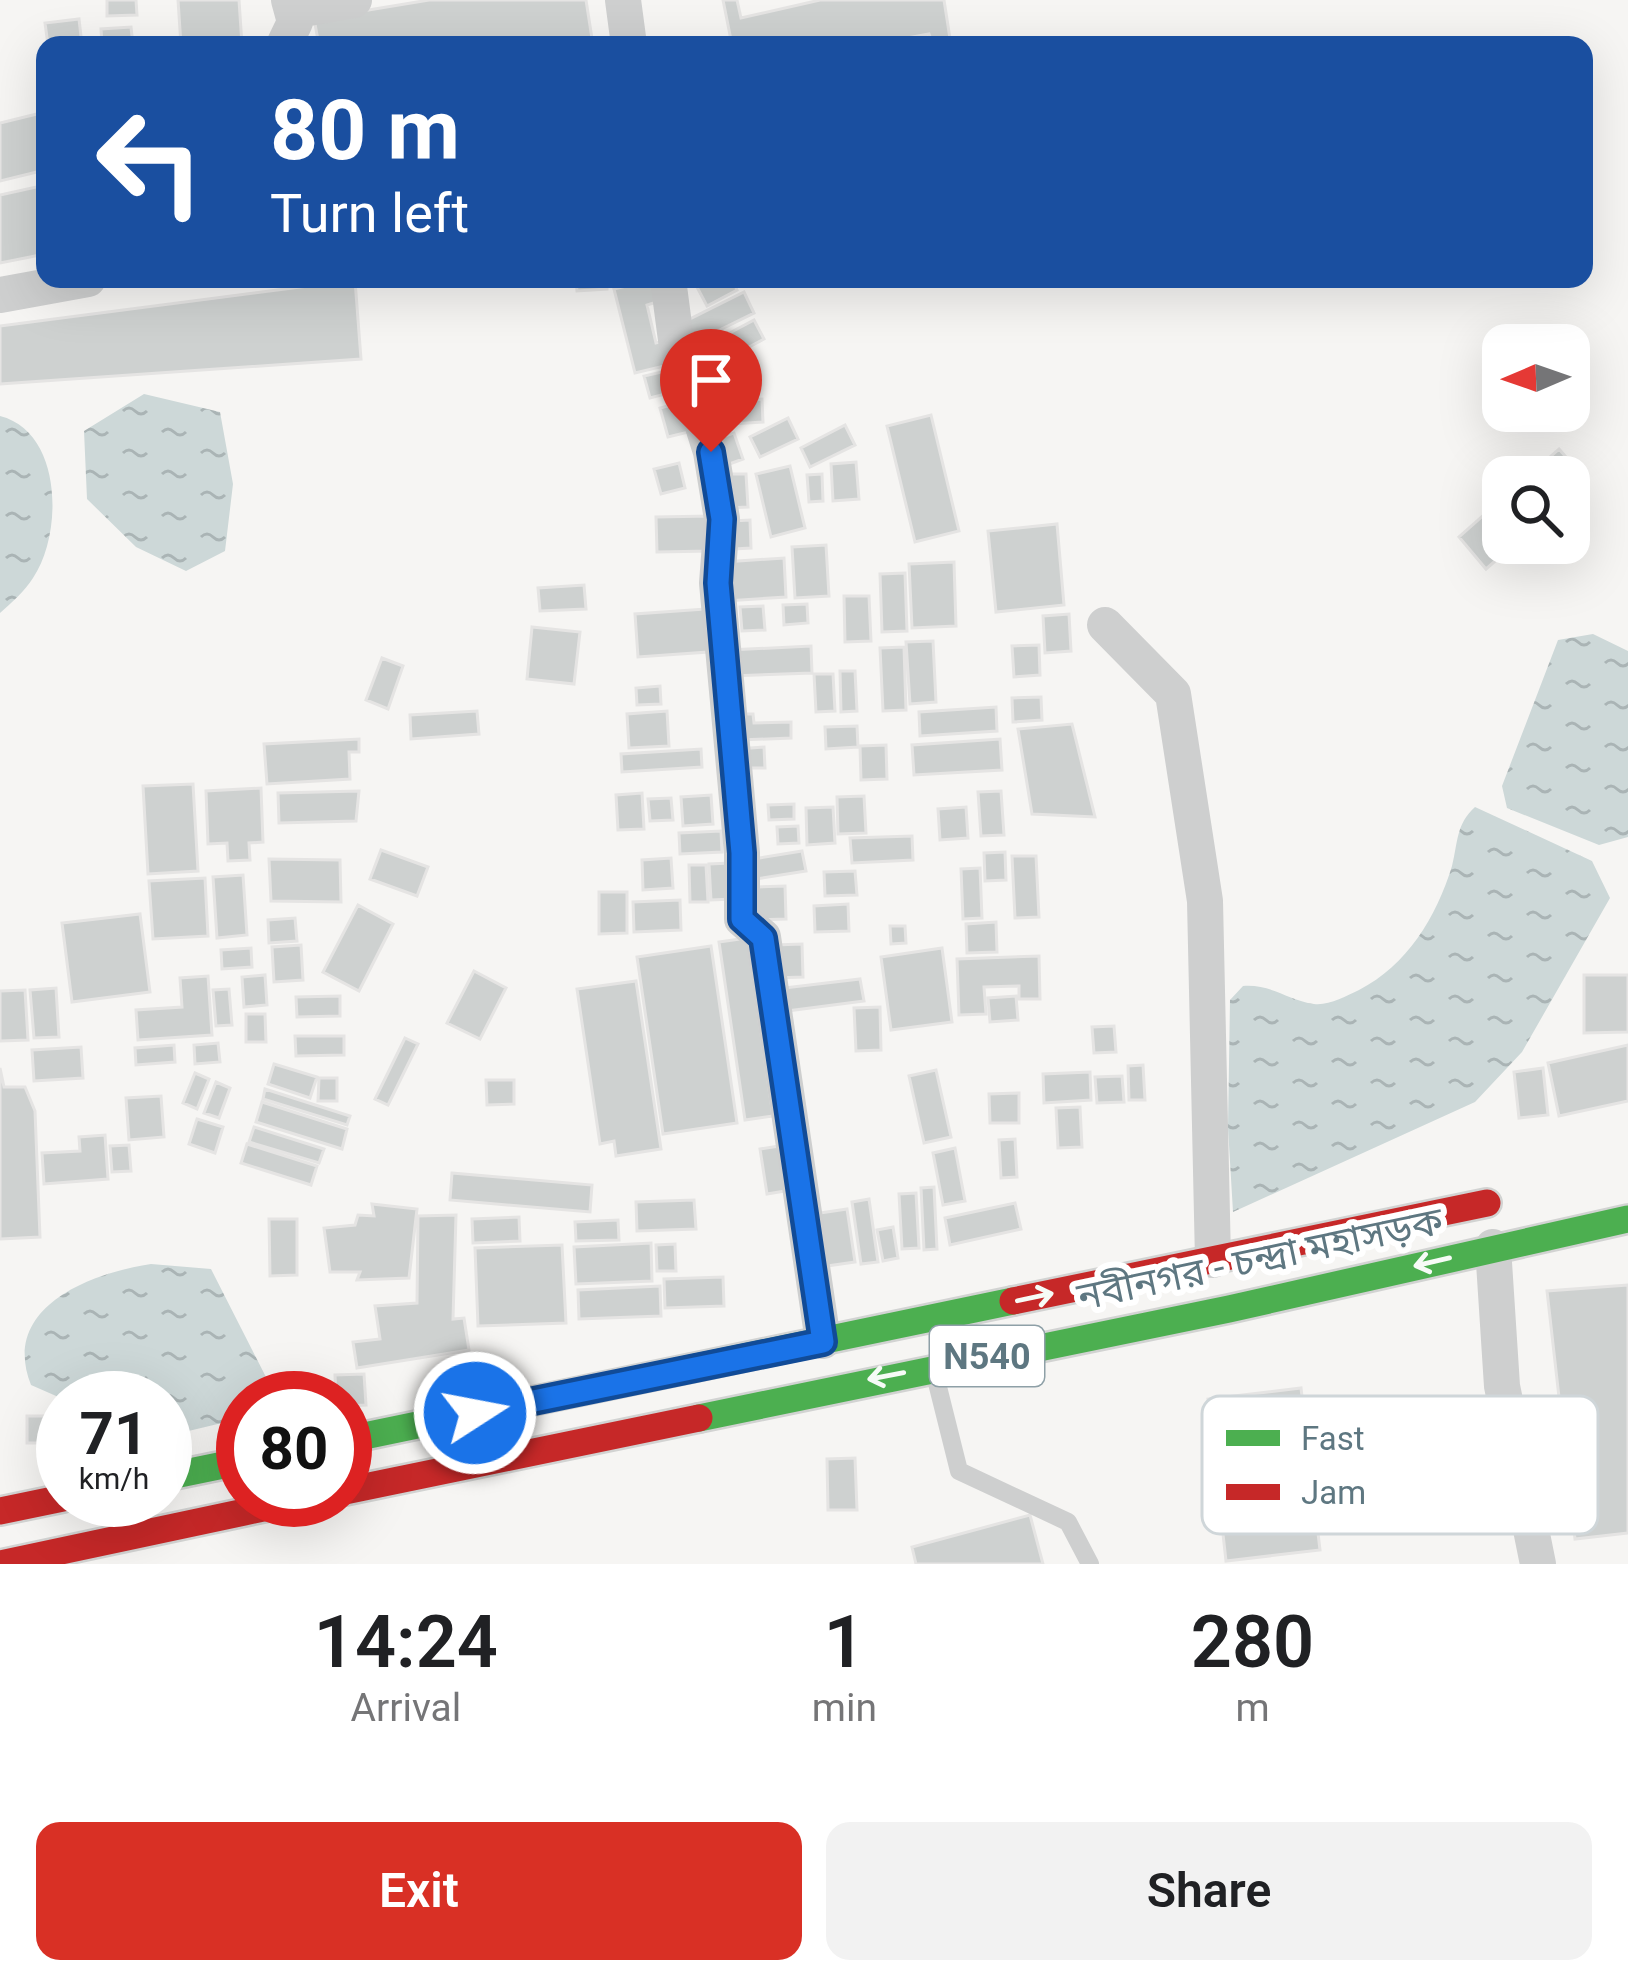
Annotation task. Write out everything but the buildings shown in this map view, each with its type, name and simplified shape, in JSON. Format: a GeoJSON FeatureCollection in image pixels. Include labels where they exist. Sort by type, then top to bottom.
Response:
{"type":"FeatureCollection","features":[{"type":"Feature","properties":{"kind":"highway","name":"নবীনগর - চন্দ্রা মহাসড়ক"},"geometry":{"type":"LineString","coordinates":[[372,1434],[1513,1198]]}},
{"type":"Feature","properties":{"kind":"highway","name":"নবীনগর - চন্দ্রা মহাসড়ক"},"geometry":{"type":"LineString","coordinates":[[372,1485],[1229,1309],[1628,1219]]}},
{"type":"Feature","properties":{"kind":"highway"},"geometry":{"type":"LineString","coordinates":[[0,1511],[36,1504]]}},
{"type":"Feature","properties":{"kind":"highway"},"geometry":{"type":"LineString","coordinates":[[0,1564],[216,1518]]}},
{"type":"Feature","properties":{"kind":"street"},"geometry":{"type":"LineString","coordinates":[[288,19],[353,0]]}},
{"type":"Feature","properties":{"kind":"street"},"geometry":{"type":"LineString","coordinates":[[622,0],[628,36]]}},
{"type":"Feature","properties":{"kind":"street"},"geometry":{"type":"LineString","coordinates":[[0,295],[38,288]]}},
{"type":"Feature","properties":{"kind":"street"},"geometry":{"type":"LineString","coordinates":[[669,288],[676,340],[711,452],[722,519],[718,583],[742,853],[742,919],[763,938],[823,1342]]}},
{"type":"Feature","properties":{"kind":"street"},"geometry":{"type":"LineString","coordinates":[[1106,625],[1173,694],[1205,901],[1213,1260]]}},
{"type":"Feature","properties":{"kind":"street"},"geometry":{"type":"LineString","coordinates":[[1493,1247],[1504,1396]]}},
{"type":"Feature","properties":{"kind":"street"},"geometry":{"type":"LineString","coordinates":[[1532,1534],[1538,1564]]}},
{"type":"Feature","properties":{"kind":"lane"},"geometry":{"type":"LineString","coordinates":[[935,1366],[941,1416],[959,1471],[1068,1522],[1090,1564]]}},
{"type":"Feature","properties":{"kind":"water"},"geometry":{"type":"Polygon","coordinates":[[[144,394],[220,412],[233,484],[225,551],[186,571],[136,547],[87,499],[84,431],[144,394]]]}},
{"type":"Feature","properties":{"kind":"water"},"geometry":{"type":"Polygon","coordinates":[[[0,416],[21,426],[36,442],[46,463],[52,512],[43,559],[22,592],[0,613],[0,416]]]}},
{"type":"Feature","properties":{"kind":"water"},"geometry":{"type":"Polygon","coordinates":[[[1593,634],[1628,651],[1628,837],[1599,845],[1507,808],[1502,786],[1558,640],[1593,634]]]}},
{"type":"Feature","properties":{"kind":"water"},"geometry":{"type":"Polygon","coordinates":[[[1475,807],[1592,861],[1610,898],[1522,1052],[1475,1102],[1233,1212],[1228,1128],[1230,1000],[1243,986],[1253,986],[1325,1004],[1376,980],[1405,953],[1428,921],[1452,866],[1461,827],[1475,807]]]}},
{"type":"Feature","properties":{"kind":"water"},"geometry":{"type":"Polygon","coordinates":[[[151,1264],[211,1269],[263,1371],[216,1371],[216,1424],[192,1430],[192,1371],[36,1371],[36,1387],[31,1385],[25,1358],[28,1334],[40,1315],[78,1286],[151,1264]]]}},
{"type":"Feature","properties":{"kind":"traffic: fast"},"geometry":{"type":"LineString","coordinates":[[699,1418],[1229,1309],[1628,1219]]}},
{"type":"Feature","properties":{"kind":"traffic: fast"},"geometry":{"type":"LineString","coordinates":[[372,1434],[1013,1301]]}},
{"type":"Feature","properties":{"kind":"traffic: fast"},"geometry":{"type":"LineString","coordinates":[[192,1471],[216,1467]]}},
{"type":"Feature","properties":{"kind":"traffic: jam"},"geometry":{"type":"LineString","coordinates":[[1013,1301],[1487,1203]]}},
{"type":"Feature","properties":{"kind":"traffic: jam"},"geometry":{"type":"LineString","coordinates":[[372,1485],[699,1418]]}},
{"type":"Feature","properties":{"kind":"traffic: jam"},"geometry":{"type":"LineString","coordinates":[[0,1511],[36,1504]]}},
{"type":"Feature","properties":{"kind":"traffic: jam"},"geometry":{"type":"LineString","coordinates":[[0,1564],[216,1518]]}},
{"type":"Feature","properties":{"kind":"route"},"geometry":{"type":"LineString","coordinates":[[475,1413],[823,1342],[763,938],[742,919],[742,853],[718,583],[722,519],[711,452]]}}]}
